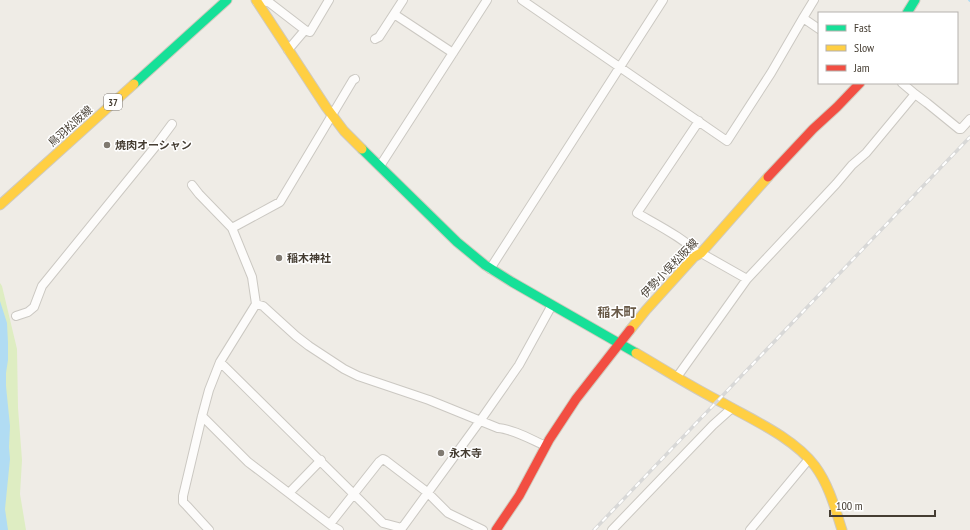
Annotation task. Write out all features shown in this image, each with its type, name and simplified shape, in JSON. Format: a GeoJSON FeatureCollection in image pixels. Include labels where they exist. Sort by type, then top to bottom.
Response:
{"type":"FeatureCollection","features":[{"type":"Feature","properties":{"kind":"main road","name":"鳥羽松阪線"},"geometry":{"type":"LineString","coordinates":[[0,205],[227,0]]}},
{"type":"Feature","properties":{"kind":"main road"},"geometry":{"type":"LineString","coordinates":[[908,12],[915,0]]}},
{"type":"Feature","properties":{"kind":"main road"},"geometry":{"type":"LineString","coordinates":[[256,1],[332,116],[352,139],[457,242],[490,268],[781,436],[794,445],[815,466],[832,500],[842,530]]}},
{"type":"Feature","properties":{"kind":"main road","name":"伊勢小俣松阪線"},"geometry":{"type":"LineString","coordinates":[[496,530],[519,496],[546,446],[576,399],[634,324],[661,292],[694,257],[699,254],[813,129],[859,84]]}},
{"type":"Feature","properties":{"kind":"street"},"geometry":{"type":"LineString","coordinates":[[256,1],[270,3],[305,30],[310,32],[329,0]]}},
{"type":"Feature","properties":{"kind":"street"},"geometry":{"type":"LineString","coordinates":[[376,39],[379,37],[403,0]]}},
{"type":"Feature","properties":{"kind":"street"},"geometry":{"type":"LineString","coordinates":[[380,166],[486,0]]}},
{"type":"Feature","properties":{"kind":"street"},"geometry":{"type":"LineString","coordinates":[[522,0],[727,141],[771,73],[802,18],[814,0]]}},
{"type":"Feature","properties":{"kind":"street"},"geometry":{"type":"LineString","coordinates":[[490,268],[663,0]]}},
{"type":"Feature","properties":{"kind":"street"},"geometry":{"type":"LineString","coordinates":[[394,14],[453,53]]}},
{"type":"Feature","properties":{"kind":"street"},"geometry":{"type":"LineString","coordinates":[[802,18],[818,27]]}},
{"type":"Feature","properties":{"kind":"street"},"geometry":{"type":"LineString","coordinates":[[288,50],[305,30]]}},
{"type":"Feature","properties":{"kind":"street"},"geometry":{"type":"LineString","coordinates":[[232,228],[280,202],[355,79]]}},
{"type":"Feature","properties":{"kind":"street"},"geometry":{"type":"LineString","coordinates":[[903,84],[959,129],[962,128],[970,119]]}},
{"type":"Feature","properties":{"kind":"street"},"geometry":{"type":"LineString","coordinates":[[677,377],[747,279],[852,165],[866,153],[915,94]]}},
{"type":"Feature","properties":{"kind":"street"},"geometry":{"type":"LineString","coordinates":[[699,121],[637,213],[684,241],[699,254],[747,279]]}},
{"type":"Feature","properties":{"kind":"street"},"geometry":{"type":"LineString","coordinates":[[16,316],[28,312],[34,307],[42,286],[172,124]]}},
{"type":"Feature","properties":{"kind":"street"},"geometry":{"type":"LineString","coordinates":[[192,185],[232,228],[252,277],[256,304],[220,362],[209,390],[183,496],[183,502],[208,530]]}},
{"type":"Feature","properties":{"kind":"street"},"geometry":{"type":"LineString","coordinates":[[256,304],[263,306],[309,346],[358,376],[429,400],[546,446]]}},
{"type":"Feature","properties":{"kind":"street"},"geometry":{"type":"LineString","coordinates":[[220,362],[321,460],[383,523],[402,528],[519,365],[552,305]]}},
{"type":"Feature","properties":{"kind":"street"},"geometry":{"type":"LineString","coordinates":[[612,530],[713,425],[732,408]]}},
{"type":"Feature","properties":{"kind":"street"},"geometry":{"type":"LineString","coordinates":[[202,416],[248,462],[339,530]]}},
{"type":"Feature","properties":{"kind":"street"},"geometry":{"type":"LineString","coordinates":[[750,530],[809,459]]}},
{"type":"Feature","properties":{"kind":"street"},"geometry":{"type":"LineString","coordinates":[[289,493],[321,460]]}},
{"type":"Feature","properties":{"kind":"street"},"geometry":{"type":"LineString","coordinates":[[330,524],[379,462],[385,460],[427,492],[448,513],[483,530]]}},
{"type":"Feature","properties":{"kind":"green space"},"geometry":{"type":"Polygon","coordinates":[[[0,283],[17,349],[18,408],[22,460],[20,494],[26,530],[0,530],[0,283]]]}},
{"type":"Feature","properties":{"kind":"water"},"geometry":{"type":"Polygon","coordinates":[[[0,301],[7,323],[8,343],[6,386],[10,426],[10,459],[5,509],[8,530],[0,530],[0,301]]]}},
{"type":"Feature","properties":{"kind":"railway"},"geometry":{"type":"LineString","coordinates":[[594,530],[970,137]]}},
{"type":"Feature","properties":{"kind":"traffic: fast"},"geometry":{"type":"LineString","coordinates":[[134,84],[227,0]]}},
{"type":"Feature","properties":{"kind":"traffic: fast"},"geometry":{"type":"LineString","coordinates":[[908,12],[915,0]]}},
{"type":"Feature","properties":{"kind":"traffic: fast"},"geometry":{"type":"LineString","coordinates":[[362,149],[457,242],[485,265],[636,353]]}},
{"type":"Feature","properties":{"kind":"traffic: slow"},"geometry":{"type":"LineString","coordinates":[[256,0],[326,107],[344,131],[362,149]]}},
{"type":"Feature","properties":{"kind":"traffic: slow"},"geometry":{"type":"LineString","coordinates":[[0,205],[134,84]]}},
{"type":"Feature","properties":{"kind":"traffic: slow"},"geometry":{"type":"LineString","coordinates":[[630,330],[646,310],[694,257],[701,253],[768,177]]}},
{"type":"Feature","properties":{"kind":"traffic: slow"},"geometry":{"type":"LineString","coordinates":[[636,353],[690,385],[772,430],[796,447],[806,456],[820,473],[831,497],[842,530]]}},
{"type":"Feature","properties":{"kind":"traffic: jam"},"geometry":{"type":"LineString","coordinates":[[768,177],[813,129],[859,84]]}},
{"type":"Feature","properties":{"kind":"traffic: jam"},"geometry":{"type":"LineString","coordinates":[[496,530],[519,496],[549,440],[576,399],[630,330]]}},
{"type":"Feature","properties":{"kind":"place","name":"焼肉オーシャン"},"geometry":{"type":"Point","coordinates":[107,145]}},
{"type":"Feature","properties":{"kind":"place","name":"稲木神社"},"geometry":{"type":"Point","coordinates":[279,258]}},
{"type":"Feature","properties":{"kind":"place","name":"永木寺"},"geometry":{"type":"Point","coordinates":[441,453]}},
{"type":"Feature","properties":{"kind":"district","name":"稲木町"},"geometry":{"type":"Point","coordinates":[617,312]}}]}
